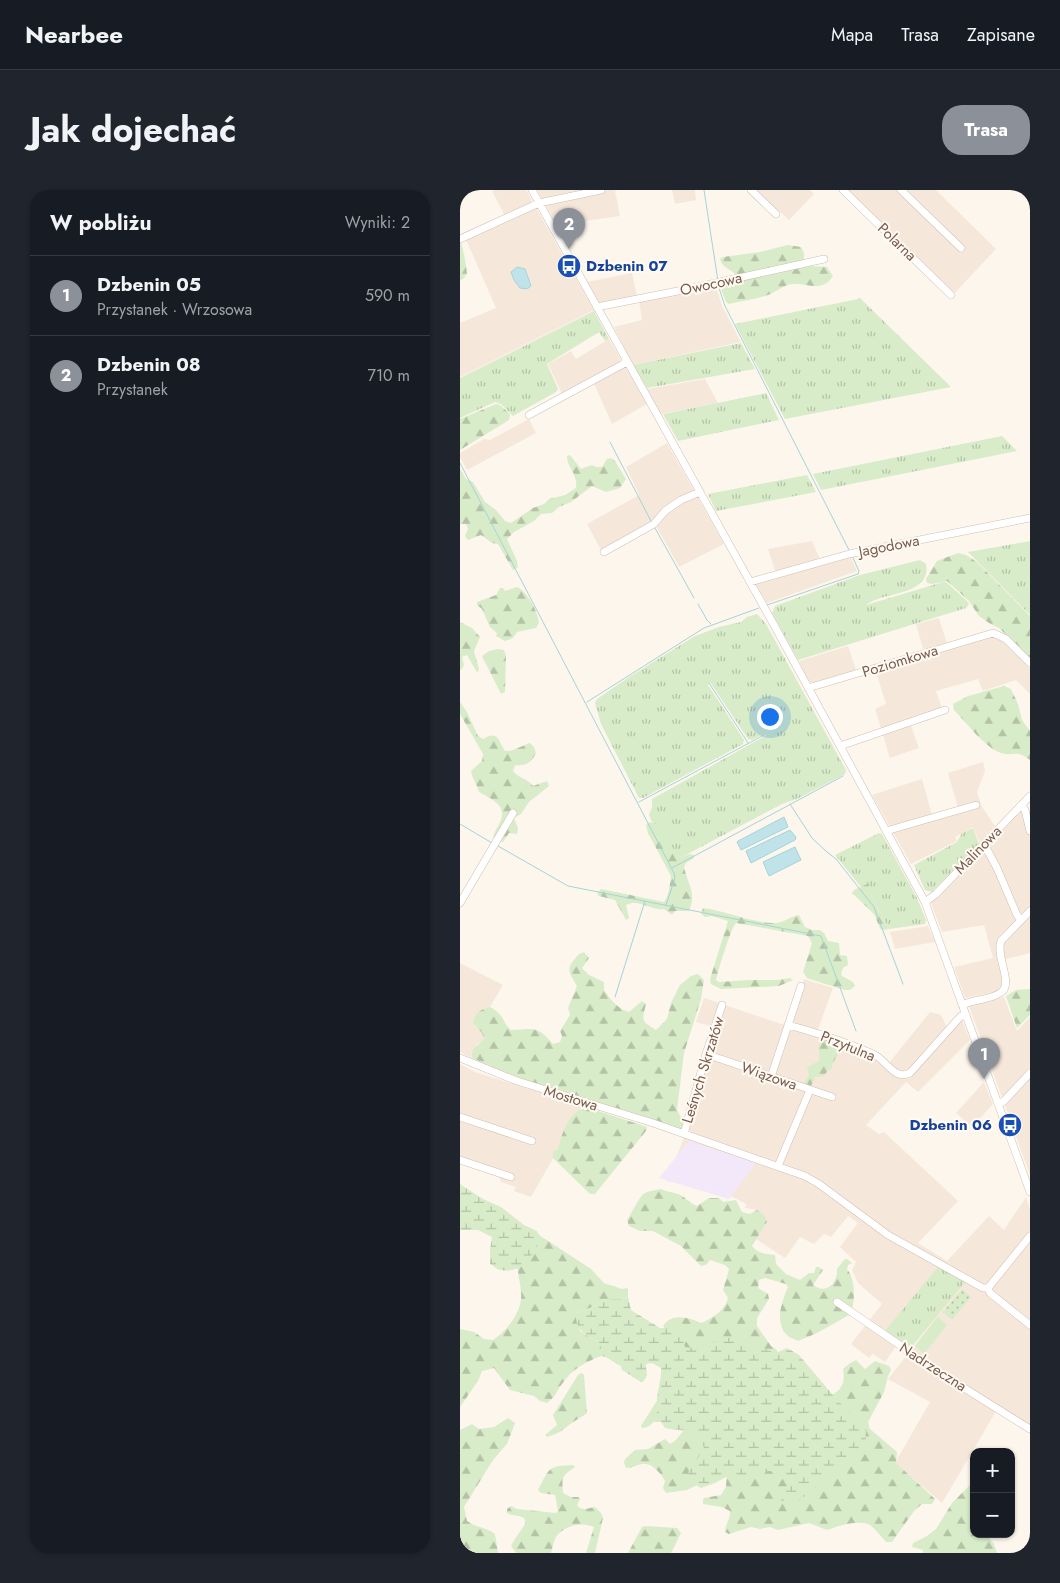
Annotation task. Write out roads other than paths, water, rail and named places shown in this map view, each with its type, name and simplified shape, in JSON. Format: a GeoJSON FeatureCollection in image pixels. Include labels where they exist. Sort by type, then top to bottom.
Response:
{"type":"FeatureCollection","features":[{"type":"Feature","properties":{"kind":"street"},"geometry":{"type":"LineString","coordinates":[[532,190],[925,902],[1030,1192]]}},
{"type":"Feature","properties":{"kind":"street"},"geometry":{"type":"LineString","coordinates":[[460,239],[539,203],[601,190]]}},
{"type":"Feature","properties":{"kind":"street"},"geometry":{"type":"LineString","coordinates":[[751,190],[776,214]]}},
{"type":"Feature","properties":{"kind":"street","name":"Polarna"},"geometry":{"type":"LineString","coordinates":[[843,190],[951,295]]}},
{"type":"Feature","properties":{"kind":"street"},"geometry":{"type":"LineString","coordinates":[[901,190],[961,248]]}},
{"type":"Feature","properties":{"kind":"street","name":"Owocowa"},"geometry":{"type":"LineString","coordinates":[[597,308],[824,259]]}},
{"type":"Feature","properties":{"kind":"street"},"geometry":{"type":"LineString","coordinates":[[529,415],[627,362]]}},
{"type":"Feature","properties":{"kind":"street"},"geometry":{"type":"LineString","coordinates":[[604,552],[654,524],[665,511],[681,500],[700,492]]}},
{"type":"Feature","properties":{"kind":"street","name":"Jagodowa"},"geometry":{"type":"LineString","coordinates":[[750,582],[849,554],[1030,518]]}},
{"type":"Feature","properties":{"kind":"street","name":"Poziomkowa"},"geometry":{"type":"LineString","coordinates":[[808,688],[992,633],[1006,639],[1030,663]]}},
{"type":"Feature","properties":{"kind":"street"},"geometry":{"type":"LineString","coordinates":[[840,746],[945,710]]}},
{"type":"Feature","properties":{"kind":"street","name":"Malinowa"},"geometry":{"type":"LineString","coordinates":[[925,902],[936,894],[1030,796]]}},
{"type":"Feature","properties":{"kind":"street"},"geometry":{"type":"LineString","coordinates":[[886,831],[976,805]]}},
{"type":"Feature","properties":{"kind":"street"},"geometry":{"type":"LineString","coordinates":[[1021,805],[1026,813],[1030,831]]}},
{"type":"Feature","properties":{"kind":"street"},"geometry":{"type":"LineString","coordinates":[[460,903],[513,813]]}},
{"type":"Feature","properties":{"kind":"street"},"geometry":{"type":"LineString","coordinates":[[984,844],[1021,920]]}},
{"type":"Feature","properties":{"kind":"street"},"geometry":{"type":"LineString","coordinates":[[962,1005],[999,994],[1004,990],[1007,984],[999,947],[1001,941],[1030,911]]}},
{"type":"Feature","properties":{"kind":"street"},"geometry":{"type":"LineString","coordinates":[[772,1077],[801,986]]}},
{"type":"Feature","properties":{"kind":"street","name":"Leśnych Skrzatów"},"geometry":{"type":"LineString","coordinates":[[684,1134],[706,1054],[722,1006]]}},
{"type":"Feature","properties":{"kind":"street","name":"Przytulna"},"geometry":{"type":"LineString","coordinates":[[789,1025],[827,1036],[869,1052],[878,1057],[900,1076],[905,1076],[910,1073],[961,1016],[966,1014]]}},
{"type":"Feature","properties":{"kind":"street","name":"Wiązowa"},"geometry":{"type":"LineString","coordinates":[[706,1054],[832,1097]]}},
{"type":"Feature","properties":{"kind":"street","name":"Mostowa"},"geometry":{"type":"LineString","coordinates":[[460,1059],[517,1081],[778,1166],[814,1181],[888,1235],[983,1288],[988,1288]]}},
{"type":"Feature","properties":{"kind":"street"},"geometry":{"type":"LineString","coordinates":[[998,1104],[1004,1101],[1030,1072]]}},
{"type":"Feature","properties":{"kind":"street"},"geometry":{"type":"LineString","coordinates":[[778,1166],[810,1090]]}},
{"type":"Feature","properties":{"kind":"street"},"geometry":{"type":"LineString","coordinates":[[460,1117],[532,1141]]}},
{"type":"Feature","properties":{"kind":"street"},"geometry":{"type":"LineString","coordinates":[[460,1160],[511,1177]]}},
{"type":"Feature","properties":{"kind":"street"},"geometry":{"type":"LineString","coordinates":[[1030,1236],[988,1288],[990,1293],[1030,1325]]}},
{"type":"Feature","properties":{"kind":"street","name":"Nadrzeczna"},"geometry":{"type":"LineString","coordinates":[[837,1302],[945,1376],[1030,1429]]}},
{"type":"Feature","properties":{"kind":"water"},"geometry":{"type":"Polygon","coordinates":[[[517,267],[525,269],[531,286],[527,289],[520,288],[514,280],[511,272],[517,267]]]}},
{"type":"Feature","properties":{"kind":"water"},"geometry":{"type":"Polygon","coordinates":[[[784,817],[788,827],[741,850],[738,841],[784,817]]]}},
{"type":"Feature","properties":{"kind":"water"},"geometry":{"type":"Polygon","coordinates":[[[790,830],[796,837],[795,840],[751,863],[746,851],[790,830]]]}},
{"type":"Feature","properties":{"kind":"water"},"geometry":{"type":"Polygon","coordinates":[[[795,847],[801,860],[769,876],[763,862],[795,847]]]}},
{"type":"Feature","properties":{"kind":"waterway"},"geometry":{"type":"LineString","coordinates":[[704,190],[718,281]]}},
{"type":"Feature","properties":{"kind":"waterway"},"geometry":{"type":"LineString","coordinates":[[718,285],[725,306],[849,550]]}},
{"type":"Feature","properties":{"kind":"waterway"},"geometry":{"type":"LineString","coordinates":[[610,442],[651,521]]}},
{"type":"Feature","properties":{"kind":"waterway"},"geometry":{"type":"LineString","coordinates":[[460,463],[674,873],[675,878],[666,905]]}},
{"type":"Feature","properties":{"kind":"waterway"},"geometry":{"type":"LineString","coordinates":[[655,528],[694,598]]}},
{"type":"Feature","properties":{"kind":"waterway"},"geometry":{"type":"LineString","coordinates":[[767,605],[858,574],[859,571],[852,556]]}},
{"type":"Feature","properties":{"kind":"waterway"},"geometry":{"type":"LineString","coordinates":[[698,604],[711,624]]}},
{"type":"Feature","properties":{"kind":"waterway"},"geometry":{"type":"LineString","coordinates":[[587,702],[704,628],[759,608]]}},
{"type":"Feature","properties":{"kind":"waterway"},"geometry":{"type":"LineString","coordinates":[[709,683],[748,743]]}},
{"type":"Feature","properties":{"kind":"waterway"},"geometry":{"type":"LineString","coordinates":[[639,802],[764,735]]}},
{"type":"Feature","properties":{"kind":"waterway"},"geometry":{"type":"LineString","coordinates":[[672,868],[843,776]]}},
{"type":"Feature","properties":{"kind":"waterway"},"geometry":{"type":"LineString","coordinates":[[790,804],[812,838],[836,859],[874,907],[903,984]]}},
{"type":"Feature","properties":{"kind":"waterway"},"geometry":{"type":"LineString","coordinates":[[460,824],[492,843]]}},
{"type":"Feature","properties":{"kind":"waterway"},"geometry":{"type":"LineString","coordinates":[[498,846],[568,886],[821,936],[856,1031]]}},
{"type":"Feature","properties":{"kind":"waterway"},"geometry":{"type":"LineString","coordinates":[[615,997],[645,901]]}},
{"type":"Feature","properties":{"kind":"place","name":"Dzbenin 08"},"geometry":{"type":"Point","coordinates":[569,249]}},
{"type":"Feature","properties":{"kind":"place","name":"Dzbenin 07"},"geometry":{"type":"Point","coordinates":[569,266]}},
{"type":"Feature","properties":{"kind":"place","name":"Dzbenin 05"},"geometry":{"type":"Point","coordinates":[984,1079]}},
{"type":"Feature","properties":{"kind":"place","name":"Dzbenin 06"},"geometry":{"type":"Point","coordinates":[1010,1125]}}]}
